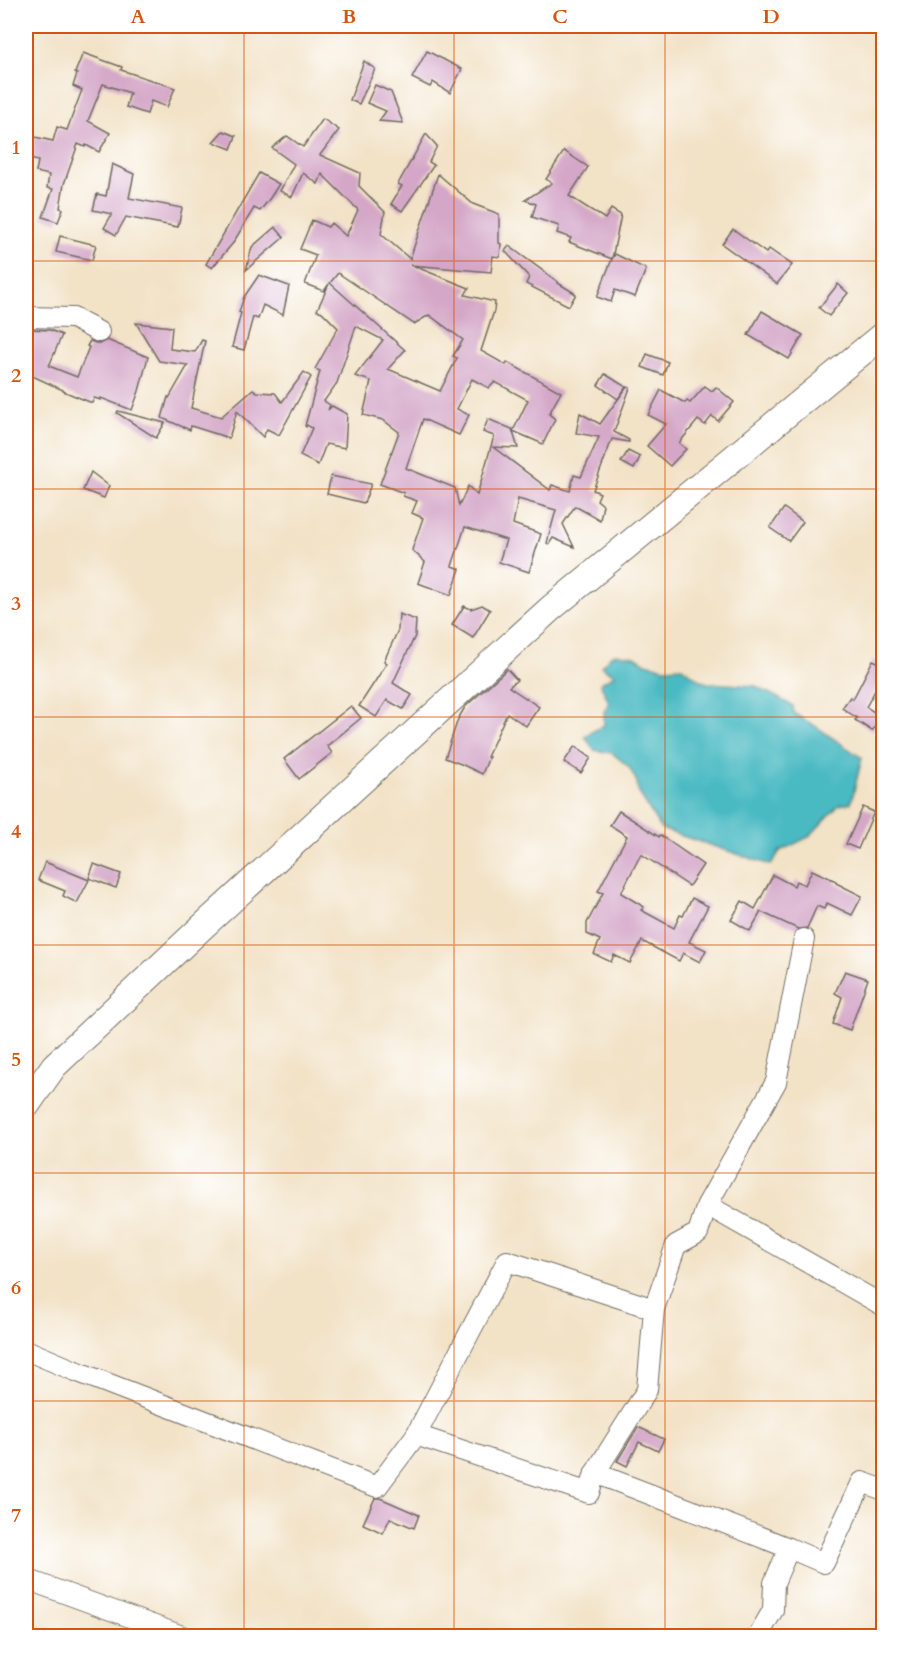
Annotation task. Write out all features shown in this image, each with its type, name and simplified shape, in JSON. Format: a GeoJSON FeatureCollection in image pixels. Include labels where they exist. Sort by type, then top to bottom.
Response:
{"type":"FeatureCollection","features":[{"type":"Feature","properties":{"kind":"main road"},"geometry":{"type":"LineString","coordinates":[[26,1106],[54,1066],[201,928],[550,609],[884,334]]}},
{"type":"Feature","properties":{"kind":"street"},"geometry":{"type":"LineString","coordinates":[[26,317],[73,318],[99,332]]}},
{"type":"Feature","properties":{"kind":"street"},"geometry":{"type":"LineString","coordinates":[[416,1435],[589,1493],[595,1473],[646,1390],[654,1309],[676,1245],[698,1233],[707,1205],[776,1082],[804,939]]}},
{"type":"Feature","properties":{"kind":"street"},"geometry":{"type":"LineString","coordinates":[[707,1205],[884,1306]]}},
{"type":"Feature","properties":{"kind":"street"},"geometry":{"type":"LineString","coordinates":[[26,1350],[377,1487],[416,1435],[507,1261],[654,1309]]}},
{"type":"Feature","properties":{"kind":"street"},"geometry":{"type":"LineString","coordinates":[[595,1473],[824,1563],[862,1482],[884,1490]]}},
{"type":"Feature","properties":{"kind":"street"},"geometry":{"type":"LineString","coordinates":[[758,1636],[773,1610],[774,1583],[789,1548]]}},
{"type":"Feature","properties":{"kind":"street"},"geometry":{"type":"LineString","coordinates":[[26,1580],[182,1636]]}},
{"type":"Feature","properties":{"kind":"water"},"geometry":{"type":"Polygon","coordinates":[[[616,654],[635,656],[646,663],[665,668],[682,667],[701,681],[708,683],[756,686],[793,706],[795,714],[862,758],[851,803],[839,805],[809,837],[780,851],[771,865],[661,829],[638,791],[637,782],[629,767],[612,753],[594,750],[585,736],[604,725],[604,712],[609,702],[600,683],[615,675],[601,666],[616,654]]]}},
{"type":"Feature","properties":{"kind":"building"},"geometry":{"type":"Polygon","coordinates":[[[427,51],[462,69],[450,93],[433,82],[430,87],[412,78],[427,51]]]}},
{"type":"Feature","properties":{"kind":"building"},"geometry":{"type":"Polygon","coordinates":[[[83,53],[122,67],[121,70],[175,88],[167,107],[151,101],[147,114],[126,107],[130,93],[103,84],[88,121],[110,133],[99,152],[86,145],[85,147],[78,144],[64,184],[60,208],[63,209],[58,222],[43,217],[53,189],[47,188],[49,175],[36,172],[38,161],[26,158],[26,135],[53,141],[57,127],[67,130],[82,90],[73,86],[77,74],[75,73],[83,53]]]}},
{"type":"Feature","properties":{"kind":"building"},"geometry":{"type":"Polygon","coordinates":[[[364,61],[375,69],[359,104],[350,100],[364,61]]]}},
{"type":"Feature","properties":{"kind":"building"},"geometry":{"type":"Polygon","coordinates":[[[375,85],[391,92],[403,123],[379,121],[386,111],[367,103],[375,85]]]}},
{"type":"Feature","properties":{"kind":"building"},"geometry":{"type":"Polygon","coordinates":[[[323,119],[339,130],[320,155],[360,173],[359,186],[385,212],[381,234],[410,259],[438,174],[473,204],[499,214],[500,257],[493,256],[491,272],[411,265],[469,288],[465,295],[495,302],[481,351],[506,365],[507,362],[561,392],[549,414],[555,419],[543,444],[513,431],[528,400],[495,382],[489,388],[472,379],[457,409],[469,415],[459,435],[423,419],[406,468],[455,488],[459,506],[468,486],[477,495],[494,436],[483,432],[488,419],[512,429],[518,448],[493,447],[550,490],[552,485],[570,491],[574,475],[581,477],[599,437],[576,433],[580,413],[600,424],[627,387],[630,388],[614,432],[629,442],[612,439],[593,490],[600,493],[597,500],[603,505],[600,520],[575,506],[563,524],[574,547],[553,538],[549,544],[547,543],[556,510],[518,499],[513,524],[541,534],[529,572],[499,562],[506,540],[465,527],[452,566],[460,569],[451,595],[418,583],[425,562],[412,550],[423,518],[412,513],[417,501],[403,496],[404,493],[380,484],[399,432],[383,420],[363,415],[371,381],[355,376],[383,340],[356,326],[337,383],[324,401],[330,405],[328,410],[332,406],[347,414],[345,448],[326,444],[318,465],[300,456],[312,428],[305,426],[320,371],[315,369],[338,328],[317,310],[329,284],[324,291],[305,284],[316,255],[300,249],[312,220],[328,227],[331,223],[346,236],[358,210],[322,174],[318,184],[303,173],[292,197],[280,191],[294,164],[272,148],[287,136],[303,147],[323,119]],[[338,273],[330,283],[405,350],[388,369],[440,391],[457,358],[453,356],[463,340],[429,315],[414,324],[338,273]]]}},
{"type":"Feature","properties":{"kind":"building"},"geometry":{"type":"Polygon","coordinates":[[[223,131],[236,136],[231,149],[213,142],[223,131]]]}},
{"type":"Feature","properties":{"kind":"building"},"geometry":{"type":"Polygon","coordinates":[[[426,134],[437,146],[429,162],[434,165],[402,211],[391,204],[402,186],[398,184],[426,134]]]}},
{"type":"Feature","properties":{"kind":"building"},"geometry":{"type":"Polygon","coordinates":[[[564,151],[588,167],[569,196],[605,219],[611,209],[621,215],[612,259],[569,242],[571,238],[557,233],[559,226],[532,217],[536,204],[525,200],[552,183],[546,179],[564,151]]]}},
{"type":"Feature","properties":{"kind":"building"},"geometry":{"type":"Polygon","coordinates":[[[112,164],[134,174],[129,198],[182,208],[178,227],[126,217],[116,235],[104,228],[112,214],[93,210],[97,194],[106,196],[112,164]]]}},
{"type":"Feature","properties":{"kind":"building"},"geometry":{"type":"Polygon","coordinates":[[[259,173],[279,184],[260,211],[254,208],[233,243],[212,268],[206,264],[259,173]]]}},
{"type":"Feature","properties":{"kind":"building"},"geometry":{"type":"Polygon","coordinates":[[[275,227],[284,237],[246,270],[252,247],[275,227]]]}},
{"type":"Feature","properties":{"kind":"building"},"geometry":{"type":"Polygon","coordinates":[[[733,229],[766,253],[769,249],[792,265],[777,284],[722,244],[733,229]]]}},
{"type":"Feature","properties":{"kind":"building"},"geometry":{"type":"Polygon","coordinates":[[[60,236],[96,245],[92,260],[56,252],[60,236]]]}},
{"type":"Feature","properties":{"kind":"building"},"geometry":{"type":"Polygon","coordinates":[[[509,246],[576,294],[569,306],[526,284],[529,277],[505,251],[509,246]]]}},
{"type":"Feature","properties":{"kind":"building"},"geometry":{"type":"Polygon","coordinates":[[[615,254],[646,269],[635,297],[615,290],[611,302],[597,297],[615,254]]]}},
{"type":"Feature","properties":{"kind":"building"},"geometry":{"type":"Polygon","coordinates":[[[259,275],[289,286],[283,315],[263,305],[258,319],[253,317],[244,350],[232,347],[244,297],[259,275]]]}},
{"type":"Feature","properties":{"kind":"building"},"geometry":{"type":"Polygon","coordinates":[[[838,284],[848,293],[829,316],[819,308],[838,284]]]}},
{"type":"Feature","properties":{"kind":"building"},"geometry":{"type":"Polygon","coordinates":[[[762,311],[803,335],[789,359],[748,335],[762,311]]]}},
{"type":"Feature","properties":{"kind":"building"},"geometry":{"type":"Polygon","coordinates":[[[136,323],[172,327],[170,349],[195,352],[202,340],[205,341],[191,408],[221,417],[253,389],[257,392],[275,393],[282,402],[304,372],[311,377],[279,435],[267,429],[263,437],[237,411],[229,438],[191,426],[190,430],[162,418],[168,397],[188,365],[159,361],[136,323]]]}},
{"type":"Feature","properties":{"kind":"building"},"geometry":{"type":"Polygon","coordinates":[[[27,329],[50,330],[62,335],[49,366],[77,377],[90,341],[99,344],[107,340],[148,357],[132,410],[101,398],[101,400],[94,398],[92,403],[26,373],[27,329]]]}},
{"type":"Feature","properties":{"kind":"building"},"geometry":{"type":"Polygon","coordinates":[[[647,354],[668,362],[663,375],[642,367],[647,354]]]}},
{"type":"Feature","properties":{"kind":"building"},"geometry":{"type":"Polygon","coordinates":[[[605,374],[626,387],[618,399],[598,385],[605,374]]]}},
{"type":"Feature","properties":{"kind":"building"},"geometry":{"type":"Polygon","coordinates":[[[705,386],[712,391],[716,387],[734,402],[718,421],[712,416],[705,425],[698,420],[679,443],[686,449],[670,466],[647,446],[666,424],[648,415],[661,390],[685,403],[687,401],[690,403],[705,386]]]}},
{"type":"Feature","properties":{"kind":"building"},"geometry":{"type":"Polygon","coordinates":[[[118,411],[165,423],[156,438],[117,413],[118,411]]]}},
{"type":"Feature","properties":{"kind":"building"},"geometry":{"type":"Polygon","coordinates":[[[628,451],[640,457],[634,469],[621,462],[628,451]]]}},
{"type":"Feature","properties":{"kind":"building"},"geometry":{"type":"Polygon","coordinates":[[[91,472],[109,486],[104,498],[83,490],[91,472]]]}},
{"type":"Feature","properties":{"kind":"building"},"geometry":{"type":"Polygon","coordinates":[[[331,476],[371,484],[364,503],[327,494],[331,476]]]}},
{"type":"Feature","properties":{"kind":"building"},"geometry":{"type":"Polygon","coordinates":[[[784,508],[803,522],[789,541],[770,528],[784,508]]]}},
{"type":"Feature","properties":{"kind":"building"},"geometry":{"type":"Polygon","coordinates":[[[482,605],[490,610],[473,638],[452,625],[464,606],[471,609],[482,605]]]}},
{"type":"Feature","properties":{"kind":"building"},"geometry":{"type":"Polygon","coordinates":[[[399,614],[416,620],[415,636],[393,683],[412,695],[403,709],[387,700],[376,717],[359,706],[387,663],[384,661],[398,630],[399,614]]]}},
{"type":"Feature","properties":{"kind":"building"},"geometry":{"type":"Polygon","coordinates":[[[873,660],[884,665],[884,674],[866,707],[882,717],[872,731],[842,708],[850,697],[853,699],[873,660]]]}},
{"type":"Feature","properties":{"kind":"building"},"geometry":{"type":"Polygon","coordinates":[[[507,669],[517,680],[509,687],[539,707],[526,726],[507,713],[487,757],[489,757],[482,774],[445,758],[458,719],[465,707],[507,669]]]}},
{"type":"Feature","properties":{"kind":"building"},"geometry":{"type":"Polygon","coordinates":[[[351,706],[361,718],[327,746],[332,753],[299,779],[284,759],[351,706]]]}},
{"type":"Feature","properties":{"kind":"building"},"geometry":{"type":"Polygon","coordinates":[[[575,746],[591,758],[581,773],[564,762],[575,746]]]}},
{"type":"Feature","properties":{"kind":"building"},"geometry":{"type":"Polygon","coordinates":[[[863,807],[874,812],[858,849],[846,844],[863,807]]]}},
{"type":"Feature","properties":{"kind":"building"},"geometry":{"type":"Polygon","coordinates":[[[619,811],[659,837],[660,835],[703,865],[689,886],[641,854],[621,893],[644,907],[641,910],[674,928],[692,898],[708,906],[689,942],[706,950],[700,962],[683,953],[679,961],[642,941],[630,963],[614,955],[611,962],[594,954],[600,940],[587,934],[587,923],[603,893],[598,891],[627,836],[610,825],[619,811]]]}},
{"type":"Feature","properties":{"kind":"building"},"geometry":{"type":"Polygon","coordinates":[[[45,862],[89,880],[77,903],[63,896],[65,891],[38,880],[45,862]]]}},
{"type":"Feature","properties":{"kind":"building"},"geometry":{"type":"Polygon","coordinates":[[[94,864],[121,874],[116,888],[89,878],[94,864]]]}},
{"type":"Feature","properties":{"kind":"building"},"geometry":{"type":"Polygon","coordinates":[[[812,870],[862,896],[852,915],[827,903],[824,909],[817,906],[807,928],[798,929],[759,911],[761,912],[750,931],[731,920],[742,901],[755,909],[773,875],[794,886],[796,881],[805,885],[812,870]]]}},
{"type":"Feature","properties":{"kind":"building"},"geometry":{"type":"Polygon","coordinates":[[[845,971],[868,979],[850,1030],[833,1024],[842,997],[835,993],[845,971]]]}},
{"type":"Feature","properties":{"kind":"building"},"geometry":{"type":"Polygon","coordinates":[[[638,1427],[664,1439],[658,1451],[639,1442],[627,1466],[617,1461],[638,1427]]]}},
{"type":"Feature","properties":{"kind":"building"},"geometry":{"type":"Polygon","coordinates":[[[375,1498],[380,1498],[419,1515],[414,1528],[390,1518],[383,1533],[363,1524],[375,1498]]]}}]}
